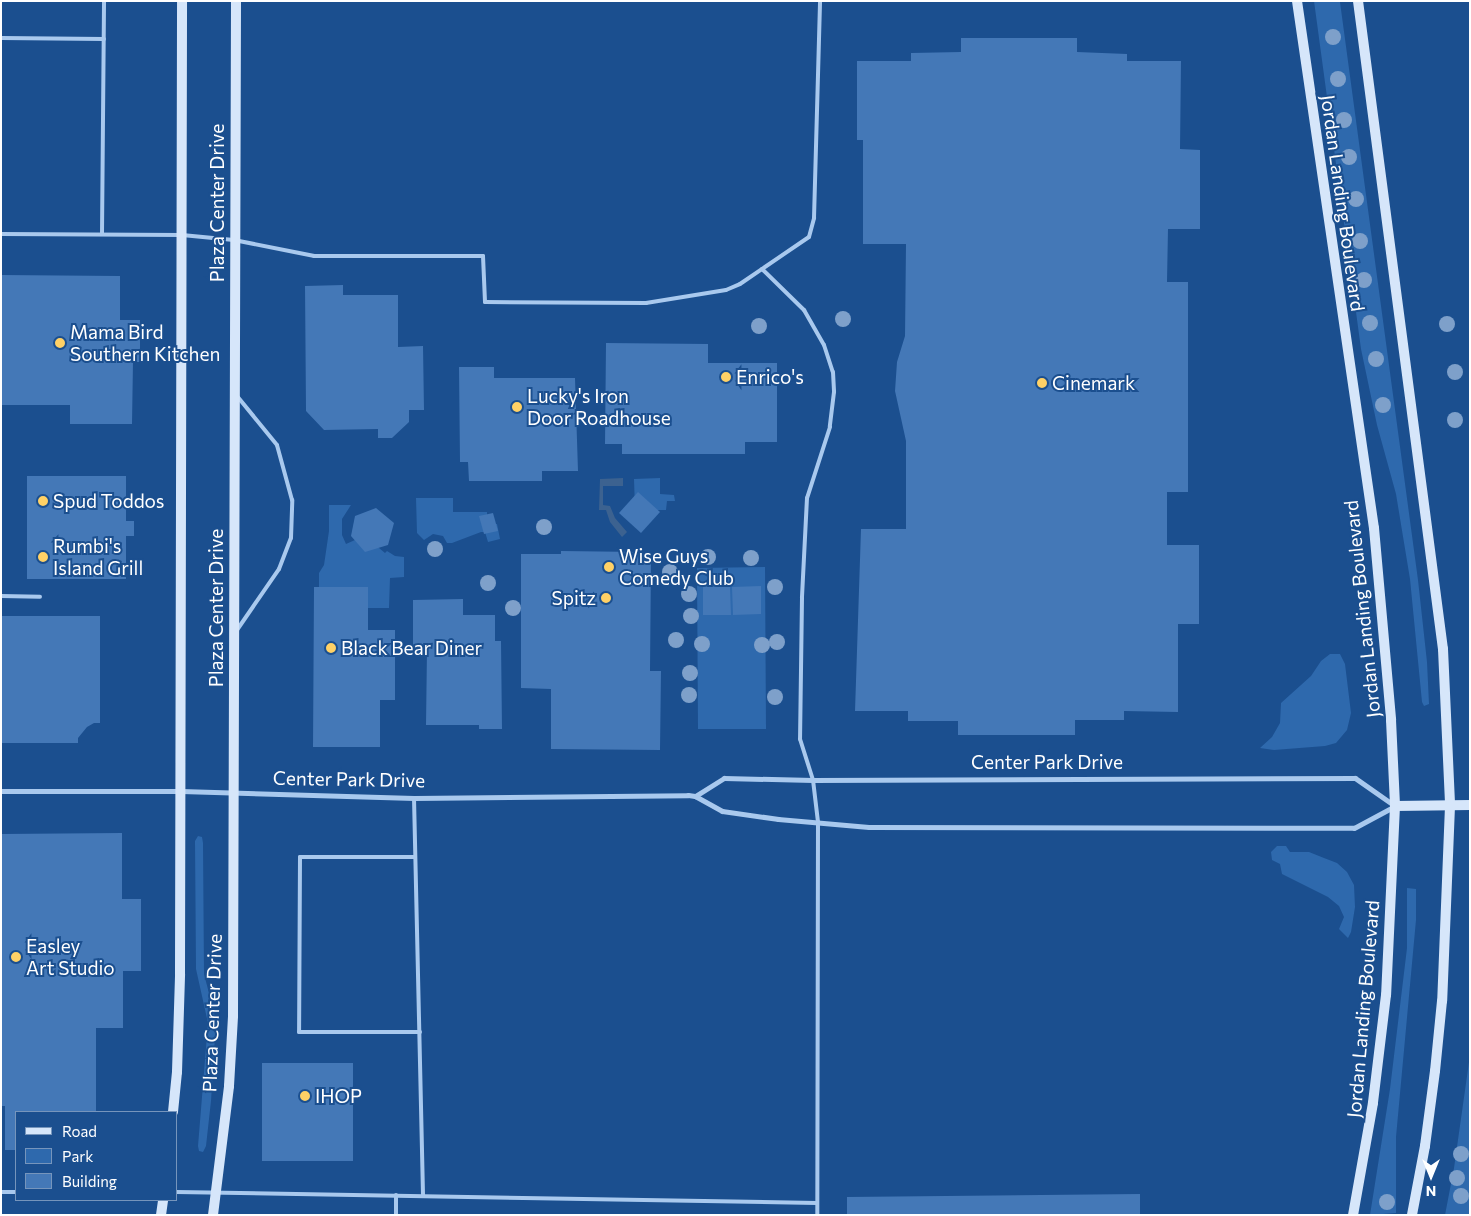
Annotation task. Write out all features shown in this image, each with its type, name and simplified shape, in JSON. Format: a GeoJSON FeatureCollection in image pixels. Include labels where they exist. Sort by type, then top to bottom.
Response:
{"type":"FeatureCollection","features":[{"type":"Feature","properties":{"kind":"street","name":"Plaza Center Drive"},"geometry":{"type":"LineString","coordinates":[[172,1111],[177,1072],[180,974],[182,1]]}},
{"type":"Feature","properties":{"kind":"street","name":"Plaza Center Drive"},"geometry":{"type":"LineString","coordinates":[[213,1215],[229,1086],[233,1016],[236,1]]}},
{"type":"Feature","properties":{"kind":"street","name":"Jordan Landing Boulevard"},"geometry":{"type":"LineString","coordinates":[[1297,1],[1374,528],[1391,720],[1395,806],[1390,936],[1380,1051],[1353,1215]]}},
{"type":"Feature","properties":{"kind":"street","name":"Jordan Landing Boulevard"},"geometry":{"type":"LineString","coordinates":[[1358,1],[1444,649],[1450,806],[1442,1001],[1436,1071],[1412,1215]]}},
{"type":"Feature","properties":{"kind":"street","name":"Center Park Drive"},"geometry":{"type":"LineString","coordinates":[[695,796],[724,778],[813,780],[1355,778],[1395,806]]}},
{"type":"Feature","properties":{"kind":"street","name":"Center Park Drive"},"geometry":{"type":"LineString","coordinates":[[1,791],[181,792],[414,798],[695,796],[722,811],[870,827],[1354,828],[1395,806],[1470,805]]}},
{"type":"Feature","properties":{"kind":"street"},"geometry":{"type":"LineString","coordinates":[[161,1215],[163,1201]]}},
{"type":"Feature","properties":{"kind":"lane"},"geometry":{"type":"LineString","coordinates":[[102,234],[104,1]]}},
{"type":"Feature","properties":{"kind":"lane"},"geometry":{"type":"LineString","coordinates":[[1,234],[182,235],[234,240],[314,256],[483,256],[485,302],[646,303],[726,290],[762,269],[809,237],[814,218],[820,1]]}},
{"type":"Feature","properties":{"kind":"lane"},"geometry":{"type":"LineString","coordinates":[[1,38],[104,39]]}},
{"type":"Feature","properties":{"kind":"lane"},"geometry":{"type":"LineString","coordinates":[[762,269],[804,310],[824,345],[833,372],[834,392],[830,427],[807,498],[800,740],[813,780],[818,822],[817,1215]]}},
{"type":"Feature","properties":{"kind":"lane"},"geometry":{"type":"LineString","coordinates":[[233,636],[279,568],[291,538],[292,500],[277,444],[235,394]]}},
{"type":"Feature","properties":{"kind":"lane"},"geometry":{"type":"LineString","coordinates":[[1,596],[40,596]]}},
{"type":"Feature","properties":{"kind":"lane"},"geometry":{"type":"LineString","coordinates":[[414,798],[424,1196]]}},
{"type":"Feature","properties":{"kind":"lane"},"geometry":{"type":"LineString","coordinates":[[415,857],[300,857],[299,1032],[420,1032]]}},
{"type":"Feature","properties":{"kind":"lane"},"geometry":{"type":"LineString","coordinates":[[1,1192],[15,1192]]}},
{"type":"Feature","properties":{"kind":"lane"},"geometry":{"type":"LineString","coordinates":[[178,1192],[817,1203]]}},
{"type":"Feature","properties":{"kind":"lane"},"geometry":{"type":"LineString","coordinates":[[396,1195],[396,1215]]}},
{"type":"Feature","properties":{"kind":"green space"},"geometry":{"type":"Polygon","coordinates":[[[1314,1],[1340,2],[1418,580],[1427,662],[1429,704],[1424,706],[1422,702],[1410,579],[1396,494],[1377,425],[1361,349],[1314,1]]]}},
{"type":"Feature","properties":{"kind":"green space"},"geometry":{"type":"Polygon","coordinates":[[[660,478],[660,494],[674,495],[675,501],[667,501],[666,510],[635,510],[634,479],[660,478]]]}},
{"type":"Feature","properties":{"kind":"green space"},"geometry":{"type":"Polygon","coordinates":[[[416,498],[453,498],[453,512],[487,512],[487,523],[497,524],[500,539],[488,542],[485,532],[481,532],[452,543],[447,543],[443,536],[433,534],[424,540],[417,533],[416,498]]]}},
{"type":"Feature","properties":{"kind":"green space"},"geometry":{"type":"Polygon","coordinates":[[[329,505],[351,505],[342,519],[342,535],[346,544],[355,540],[379,548],[385,553],[387,551],[395,556],[404,557],[404,577],[390,578],[389,608],[368,608],[368,587],[319,587],[319,573],[324,565],[329,531],[329,505]]]}},
{"type":"Feature","properties":{"kind":"green space"},"geometry":{"type":"Polygon","coordinates":[[[765,567],[766,729],[698,729],[697,568],[765,567]]]}},
{"type":"Feature","properties":{"kind":"green space"},"geometry":{"type":"Polygon","coordinates":[[[1330,654],[1340,654],[1345,664],[1351,713],[1347,730],[1336,743],[1325,746],[1274,750],[1260,748],[1272,737],[1280,723],[1281,703],[1311,676],[1321,661],[1330,654]]]}},
{"type":"Feature","properties":{"kind":"green space"},"geometry":{"type":"Polygon","coordinates":[[[198,836],[202,837],[203,843],[204,974],[216,1020],[211,1101],[206,1146],[203,1152],[199,1151],[198,1146],[208,1023],[196,969],[195,841],[198,836]]]}},
{"type":"Feature","properties":{"kind":"green space"},"geometry":{"type":"Polygon","coordinates":[[[1277,846],[1286,846],[1290,852],[1309,852],[1337,863],[1347,872],[1354,885],[1355,907],[1351,932],[1348,938],[1339,929],[1344,917],[1339,906],[1328,897],[1282,874],[1280,864],[1272,860],[1271,852],[1277,846]]]}},
{"type":"Feature","properties":{"kind":"green space"},"geometry":{"type":"Polygon","coordinates":[[[1407,888],[1416,889],[1416,920],[1396,1137],[1396,1213],[1370,1215],[1390,1089],[1407,948],[1407,888]]]}},
{"type":"Feature","properties":{"kind":"green space"},"geometry":{"type":"Polygon","coordinates":[[[1470,1055],[1470,1215],[1445,1215],[1454,1168],[1470,1055]]]}},
{"type":"Feature","properties":{"kind":"shaded area"},"geometry":{"type":"Polygon","coordinates":[[[623,478],[623,486],[603,486],[603,505],[610,506],[615,518],[627,532],[622,537],[610,522],[606,510],[599,510],[600,479],[623,478]]]}},
{"type":"Feature","properties":{"kind":"building","name":"Cinemark"},"geometry":{"type":"Polygon","coordinates":[[[961,38],[1077,38],[1077,52],[1127,54],[1127,61],[1181,61],[1180,149],[1200,150],[1200,229],[1168,229],[1167,282],[1188,282],[1188,492],[1167,492],[1167,545],[1199,545],[1199,624],[1178,624],[1178,712],[1124,711],[1124,720],[1075,720],[1075,735],[958,735],[958,721],[908,721],[908,711],[855,711],[861,529],[906,529],[906,441],[895,391],[897,362],[905,336],[906,244],[863,244],[863,140],[857,140],[857,61],[911,61],[911,53],[961,52],[961,38]]]}},
{"type":"Feature","properties":{"kind":"building"},"geometry":{"type":"Polygon","coordinates":[[[1,275],[120,276],[120,320],[140,320],[140,362],[133,362],[132,424],[70,424],[70,405],[1,405],[1,275]]]}},
{"type":"Feature","properties":{"kind":"building"},"geometry":{"type":"Polygon","coordinates":[[[343,285],[343,295],[398,295],[398,347],[423,346],[424,410],[409,410],[409,422],[392,438],[378,438],[378,429],[324,430],[306,411],[305,286],[343,285]]]}},
{"type":"Feature","properties":{"kind":"building"},"geometry":{"type":"Polygon","coordinates":[[[606,343],[708,344],[708,363],[777,363],[777,442],[745,442],[745,454],[622,454],[622,444],[605,444],[606,343]]]}},
{"type":"Feature","properties":{"kind":"building","name":"Lucky's Iron Door Roadhouse"},"geometry":{"type":"Polygon","coordinates":[[[459,367],[494,367],[494,378],[575,378],[578,471],[542,471],[542,481],[469,481],[468,462],[460,462],[459,367]]]}},
{"type":"Feature","properties":{"kind":"building"},"geometry":{"type":"Polygon","coordinates":[[[27,476],[126,476],[126,521],[134,521],[134,536],[126,536],[126,579],[27,579],[27,476]]]}},
{"type":"Feature","properties":{"kind":"building"},"geometry":{"type":"Polygon","coordinates":[[[638,492],[660,512],[641,533],[619,513],[638,492]]]}},
{"type":"Feature","properties":{"kind":"building"},"geometry":{"type":"Polygon","coordinates":[[[376,508],[394,523],[388,545],[365,552],[351,536],[355,516],[376,508]]]}},
{"type":"Feature","properties":{"kind":"building"},"geometry":{"type":"Polygon","coordinates":[[[493,513],[498,531],[484,534],[479,516],[493,513]]]}},
{"type":"Feature","properties":{"kind":"building"},"geometry":{"type":"Polygon","coordinates":[[[561,551],[640,552],[640,557],[651,557],[650,671],[661,671],[660,750],[551,749],[551,689],[521,688],[521,554],[561,554],[561,551]]]}},
{"type":"Feature","properties":{"kind":"building"},"geometry":{"type":"Polygon","coordinates":[[[761,586],[761,614],[733,615],[732,587],[761,586]]]}},
{"type":"Feature","properties":{"kind":"building"},"geometry":{"type":"Polygon","coordinates":[[[314,587],[368,587],[368,630],[395,630],[395,700],[380,700],[380,747],[313,747],[314,587]]]}},
{"type":"Feature","properties":{"kind":"building"},"geometry":{"type":"Polygon","coordinates":[[[703,587],[730,587],[731,615],[703,615],[703,587]]]}},
{"type":"Feature","properties":{"kind":"building"},"geometry":{"type":"Polygon","coordinates":[[[463,599],[463,615],[495,615],[495,641],[501,641],[502,729],[479,729],[479,725],[426,725],[427,649],[413,649],[413,600],[463,599]]]}},
{"type":"Feature","properties":{"kind":"building"},"geometry":{"type":"Polygon","coordinates":[[[1,616],[100,616],[100,723],[94,723],[87,727],[78,738],[78,743],[1,743],[1,616]]]}},
{"type":"Feature","properties":{"kind":"building"},"geometry":{"type":"Polygon","coordinates":[[[122,833],[122,899],[141,899],[141,971],[123,971],[123,1028],[96,1028],[96,1111],[15,1111],[15,1150],[5,1150],[5,1106],[1,1106],[1,834],[122,833]]]}},
{"type":"Feature","properties":{"kind":"building"},"geometry":{"type":"Polygon","coordinates":[[[262,1063],[353,1063],[353,1161],[262,1161],[262,1063]]]}},
{"type":"Feature","properties":{"kind":"building"},"geometry":{"type":"Polygon","coordinates":[[[1140,1194],[1140,1215],[847,1215],[847,1197],[1140,1194]]]}},
{"type":"Feature","properties":{"kind":"place","name":"Mama Bird Southern Kitchen"},"geometry":{"type":"Point","coordinates":[60,343]}},
{"type":"Feature","properties":{"kind":"place","name":"Enrico's"},"geometry":{"type":"Point","coordinates":[726,377]}},
{"type":"Feature","properties":{"kind":"place","name":"Cinemark"},"geometry":{"type":"Point","coordinates":[1042,383]}},
{"type":"Feature","properties":{"kind":"place","name":"Lucky's Iron Door Roadhouse"},"geometry":{"type":"Point","coordinates":[517,407]}},
{"type":"Feature","properties":{"kind":"place","name":"Spud Toddos"},"geometry":{"type":"Point","coordinates":[43,501]}},
{"type":"Feature","properties":{"kind":"place","name":"Rumbi's Island Grill"},"geometry":{"type":"Point","coordinates":[43,557]}},
{"type":"Feature","properties":{"kind":"place","name":"Wise Guys Comedy Club"},"geometry":{"type":"Point","coordinates":[609,567]}},
{"type":"Feature","properties":{"kind":"place","name":"Spitz"},"geometry":{"type":"Point","coordinates":[606,598]}},
{"type":"Feature","properties":{"kind":"place","name":"Black Bear Diner"},"geometry":{"type":"Point","coordinates":[331,648]}},
{"type":"Feature","properties":{"kind":"place","name":"Easley Art Studio"},"geometry":{"type":"Point","coordinates":[16,957]}},
{"type":"Feature","properties":{"kind":"place","name":"IHOP"},"geometry":{"type":"Point","coordinates":[305,1096]}}]}
